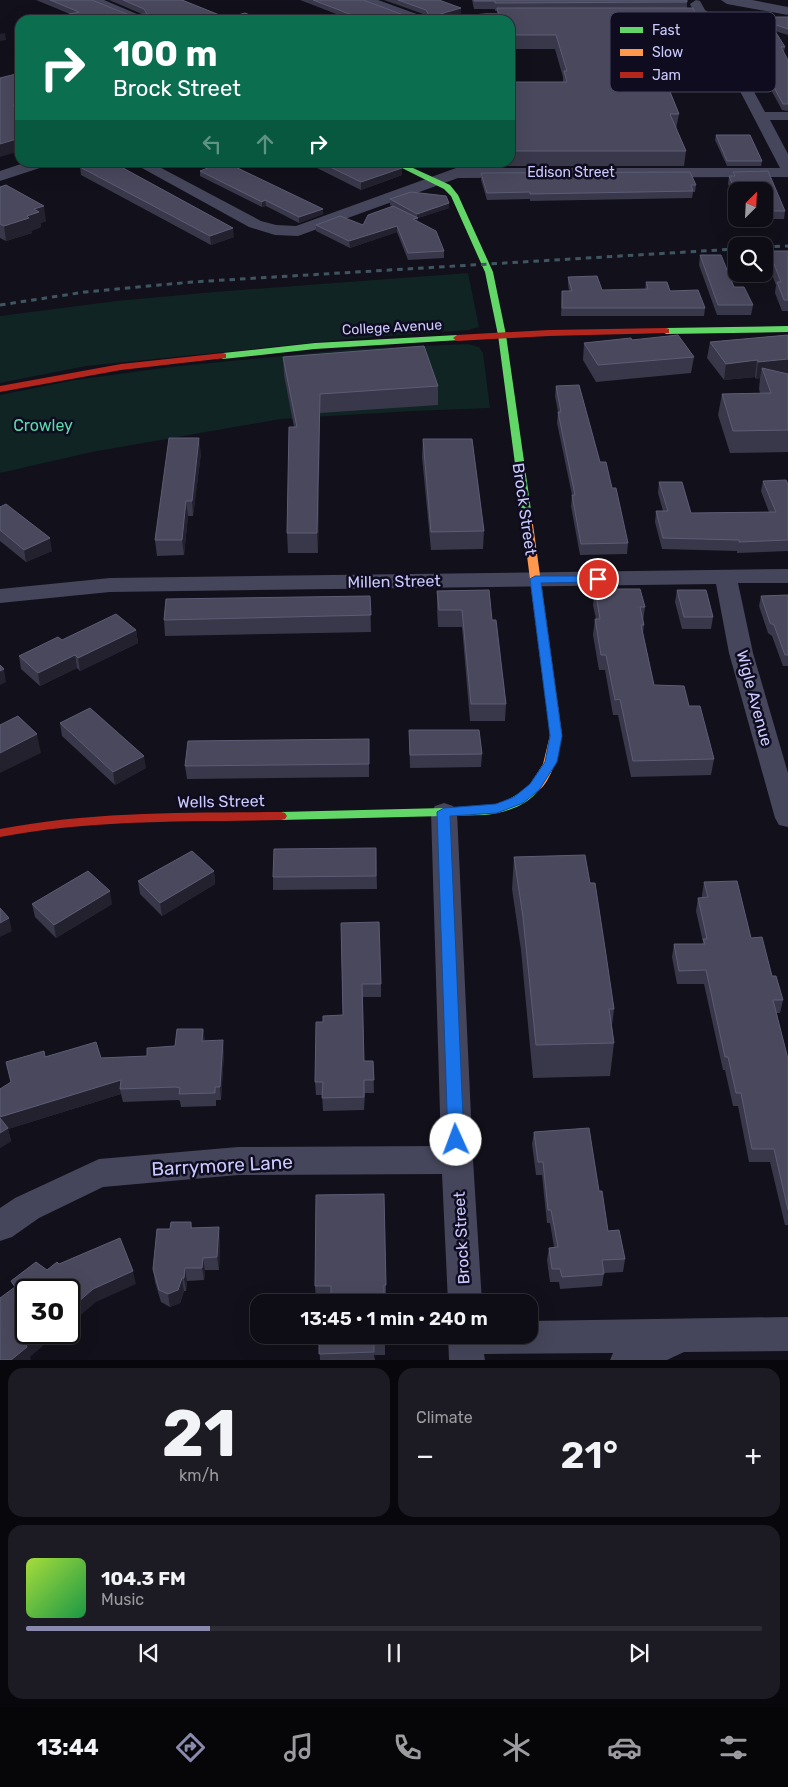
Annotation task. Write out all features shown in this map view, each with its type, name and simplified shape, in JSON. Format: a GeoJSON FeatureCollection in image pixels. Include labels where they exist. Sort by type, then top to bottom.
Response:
{"type":"FeatureCollection","features":[{"type":"Feature","properties":{"kind":"street"},"geometry":{"type":"LineString","coordinates":[[94,0],[128,15]]}},
{"type":"Feature","properties":{"kind":"street"},"geometry":{"type":"LineString","coordinates":[[367,0],[408,15]]}},
{"type":"Feature","properties":{"kind":"street"},"geometry":{"type":"LineString","coordinates":[[696,0],[700,12],[718,4]]}},
{"type":"Feature","properties":{"kind":"street"},"geometry":{"type":"LineString","coordinates":[[764,0],[788,7]]}},
{"type":"Feature","properties":{"kind":"street"},"geometry":{"type":"LineString","coordinates":[[675,12],[718,4],[755,4],[788,11]]}},
{"type":"Feature","properties":{"kind":"street"},"geometry":{"type":"LineString","coordinates":[[515,17],[545,16]]}},
{"type":"Feature","properties":{"kind":"street"},"geometry":{"type":"LineString","coordinates":[[751,92],[760,116],[788,168]]}},
{"type":"Feature","properties":{"kind":"street"},"geometry":{"type":"LineString","coordinates":[[760,116],[788,116]]}},
{"type":"Feature","properties":{"kind":"street"},"geometry":{"type":"LineString","coordinates":[[0,176],[28,167]]}},
{"type":"Feature","properties":{"kind":"street","name":"Edison Street"},"geometry":{"type":"LineString","coordinates":[[147,167],[255,224],[275,230],[298,231],[456,173],[788,172]]}},
{"type":"Feature","properties":{"kind":"street","name":"Brock Street"},"geometry":{"type":"LineString","coordinates":[[404,167],[448,187],[454,195],[489,272],[502,335],[556,736],[551,762],[534,787],[518,800],[497,809],[444,812],[457,1160],[465,1294]]}},
{"type":"Feature","properties":{"kind":"street","name":"College Avenue"},"geometry":{"type":"LineString","coordinates":[[0,390],[98,371],[196,358],[315,346],[559,332],[788,329]]}},
{"type":"Feature","properties":{"kind":"street","name":"Millen Street"},"geometry":{"type":"LineString","coordinates":[[0,596],[110,585],[788,576]]}},
{"type":"Feature","properties":{"kind":"street","name":"Wigle Avenue"},"geometry":{"type":"LineString","coordinates":[[726,578],[741,653],[788,818]]}},
{"type":"Feature","properties":{"kind":"street","name":"Wells Street"},"geometry":{"type":"LineString","coordinates":[[0,833],[31,826],[84,820],[444,812]]}},
{"type":"Feature","properties":{"kind":"street","name":"Barrymore Lane"},"geometry":{"type":"LineString","coordinates":[[0,1226],[27,1208],[99,1173],[238,1161],[457,1160]]}},
{"type":"Feature","properties":{"kind":"street"},"geometry":{"type":"LineString","coordinates":[[538,1341],[682,1335],[788,1334]]}},
{"type":"Feature","properties":{"kind":"street"},"geometry":{"type":"LineString","coordinates":[[628,1360],[682,1335]]}},
{"type":"Feature","properties":{"kind":"green space"},"geometry":{"type":"Polygon","coordinates":[[[468,273],[479,327],[469,330],[360,338],[86,366],[0,383],[0,316],[116,301],[468,273]]]}},
{"type":"Feature","properties":{"kind":"green space","name":"Crowley"},"geometry":{"type":"Polygon","coordinates":[[[468,344],[479,347],[483,353],[490,408],[281,419],[92,452],[0,473],[0,395],[75,380],[170,367],[353,349],[468,344]]]}},
{"type":"Feature","properties":{"kind":"building"},"geometry":{"type":"Polygon","coordinates":[[[50,0],[92,0],[129,15],[65,15],[79,12],[50,0]]]}},
{"type":"Feature","properties":{"kind":"building"},"geometry":{"type":"Polygon","coordinates":[[[123,0],[182,0],[220,15],[129,15],[147,14],[144,9],[123,0]]]}},
{"type":"Feature","properties":{"kind":"building"},"geometry":{"type":"Polygon","coordinates":[[[313,0],[363,0],[404,15],[352,15],[313,0]]]}},
{"type":"Feature","properties":{"kind":"building"},"geometry":{"type":"Polygon","coordinates":[[[398,0],[439,0],[461,8],[437,15],[429,15],[426,10],[398,0]]]}},
{"type":"Feature","properties":{"kind":"building"},"geometry":{"type":"Polygon","coordinates":[[[474,0],[687,0],[687,2],[495,3],[495,1],[474,0]]]}},
{"type":"Feature","properties":{"kind":"building"},"geometry":{"type":"Polygon","coordinates":[[[497,8],[693,8],[695,12],[610,12],[610,92],[670,92],[679,114],[670,114],[686,151],[515,151],[515,82],[567,82],[564,71],[567,71],[556,35],[515,35],[515,15],[499,15],[497,8]]]}},
{"type":"Feature","properties":{"kind":"building"},"geometry":{"type":"Polygon","coordinates":[[[776,17],[788,17],[788,29],[776,25],[776,17]]]}},
{"type":"Feature","properties":{"kind":"building"},"geometry":{"type":"Polygon","coordinates":[[[776,33],[785,47],[781,47],[788,60],[788,104],[783,104],[776,91],[776,33]]]}},
{"type":"Feature","properties":{"kind":"building"},"geometry":{"type":"Polygon","coordinates":[[[15,74],[15,102],[13,106],[15,107],[15,140],[0,144],[0,78],[15,74]]]}},
{"type":"Feature","properties":{"kind":"building"},"geometry":{"type":"Polygon","coordinates":[[[716,135],[750,135],[762,161],[727,161],[716,135]]]}},
{"type":"Feature","properties":{"kind":"building"},"geometry":{"type":"Polygon","coordinates":[[[80,167],[121,167],[233,228],[210,236],[80,167]]]}},
{"type":"Feature","properties":{"kind":"building"},"geometry":{"type":"Polygon","coordinates":[[[210,167],[235,167],[323,209],[299,217],[265,200],[262,202],[200,171],[210,167]]]}},
{"type":"Feature","properties":{"kind":"building"},"geometry":{"type":"Polygon","coordinates":[[[330,167],[402,168],[361,182],[330,167]]]}},
{"type":"Feature","properties":{"kind":"building"},"geometry":{"type":"Polygon","coordinates":[[[768,171],[773,182],[731,182],[729,176],[735,176],[733,172],[768,171]]]}},
{"type":"Feature","properties":{"kind":"building"},"geometry":{"type":"Polygon","coordinates":[[[690,172],[696,185],[691,185],[693,191],[530,194],[530,192],[487,193],[481,173],[690,172]]]}},
{"type":"Feature","properties":{"kind":"building"},"geometry":{"type":"Polygon","coordinates":[[[773,183],[785,211],[773,211],[773,183]]]}},
{"type":"Feature","properties":{"kind":"building"},"geometry":{"type":"Polygon","coordinates":[[[6,185],[44,206],[34,209],[39,212],[27,216],[29,218],[4,226],[0,224],[0,187],[6,185]]]}},
{"type":"Feature","properties":{"kind":"building"},"geometry":{"type":"Polygon","coordinates":[[[411,192],[446,196],[449,203],[417,214],[390,199],[411,192]]]}},
{"type":"Feature","properties":{"kind":"building"},"geometry":{"type":"Polygon","coordinates":[[[393,206],[418,218],[413,219],[436,231],[444,251],[408,253],[397,226],[349,241],[316,225],[340,216],[363,225],[368,215],[393,206]]]}},
{"type":"Feature","properties":{"kind":"building"},"geometry":{"type":"Polygon","coordinates":[[[773,251],[788,251],[788,300],[784,300],[777,282],[781,282],[773,261],[773,251]]]}},
{"type":"Feature","properties":{"kind":"building"},"geometry":{"type":"Polygon","coordinates":[[[700,255],[721,255],[728,272],[728,282],[732,282],[734,287],[744,287],[753,305],[718,305],[700,255]]]}},
{"type":"Feature","properties":{"kind":"building"},"geometry":{"type":"Polygon","coordinates":[[[597,276],[602,290],[648,289],[646,282],[667,282],[670,291],[698,290],[705,308],[562,308],[562,291],[572,291],[568,277],[597,276]]]}},
{"type":"Feature","properties":{"kind":"building"},"geometry":{"type":"Polygon","coordinates":[[[678,335],[694,357],[598,365],[584,343],[631,338],[632,340],[678,335]]]}},
{"type":"Feature","properties":{"kind":"building"},"geometry":{"type":"Polygon","coordinates":[[[788,335],[788,359],[758,362],[757,360],[726,364],[710,342],[788,335]]]}},
{"type":"Feature","properties":{"kind":"building"},"geometry":{"type":"Polygon","coordinates":[[[424,346],[438,386],[320,394],[317,533],[287,533],[289,427],[297,427],[283,357],[424,346]]]}},
{"type":"Feature","properties":{"kind":"building"},"geometry":{"type":"Polygon","coordinates":[[[762,368],[788,374],[788,430],[733,431],[722,394],[771,393],[762,368]]]}},
{"type":"Feature","properties":{"kind":"building"},"geometry":{"type":"Polygon","coordinates":[[[579,385],[600,462],[606,462],[612,488],[616,488],[628,543],[581,544],[572,495],[575,495],[558,412],[561,412],[556,386],[579,385]]]}},
{"type":"Feature","properties":{"kind":"building"},"geometry":{"type":"Polygon","coordinates":[[[169,438],[199,438],[192,501],[186,501],[182,540],[155,540],[169,438]]]}},
{"type":"Feature","properties":{"kind":"building"},"geometry":{"type":"Polygon","coordinates":[[[423,439],[472,439],[484,531],[431,532],[423,439]]]}},
{"type":"Feature","properties":{"kind":"building"},"geometry":{"type":"Polygon","coordinates":[[[786,480],[788,484],[788,540],[739,542],[739,540],[663,538],[656,511],[668,511],[659,482],[682,482],[691,513],[776,512],[763,481],[786,480]]]}},
{"type":"Feature","properties":{"kind":"building"},"geometry":{"type":"Polygon","coordinates":[[[6,504],[50,538],[24,550],[0,530],[0,507],[6,504]]]}},
{"type":"Feature","properties":{"kind":"building"},"geometry":{"type":"Polygon","coordinates":[[[595,589],[640,589],[645,607],[640,607],[644,625],[641,625],[654,685],[684,686],[689,706],[700,706],[714,759],[633,761],[620,699],[615,700],[606,655],[601,655],[595,619],[600,619],[595,589]]]}},
{"type":"Feature","properties":{"kind":"building"},"geometry":{"type":"Polygon","coordinates":[[[489,590],[492,620],[496,620],[506,704],[471,704],[462,610],[439,610],[437,591],[489,590]]]}},
{"type":"Feature","properties":{"kind":"building"},"geometry":{"type":"Polygon","coordinates":[[[677,590],[706,590],[713,617],[684,617],[677,590]]]}},
{"type":"Feature","properties":{"kind":"building"},"geometry":{"type":"Polygon","coordinates":[[[788,595],[788,655],[785,655],[774,625],[770,623],[761,596],[788,595]]]}},
{"type":"Feature","properties":{"kind":"building"},"geometry":{"type":"Polygon","coordinates":[[[370,596],[371,615],[164,620],[166,599],[370,596]]]}},
{"type":"Feature","properties":{"kind":"building"},"geometry":{"type":"Polygon","coordinates":[[[116,614],[136,630],[78,658],[75,655],[38,673],[19,656],[58,637],[62,640],[116,614]]]}},
{"type":"Feature","properties":{"kind":"building"},"geometry":{"type":"Polygon","coordinates":[[[90,708],[144,756],[113,772],[60,723],[90,708]]]}},
{"type":"Feature","properties":{"kind":"building"},"geometry":{"type":"Polygon","coordinates":[[[18,716],[37,734],[0,753],[0,725],[18,716]]]}},
{"type":"Feature","properties":{"kind":"building"},"geometry":{"type":"Polygon","coordinates":[[[409,730],[479,730],[482,754],[410,755],[409,730]]]}},
{"type":"Feature","properties":{"kind":"building"},"geometry":{"type":"Polygon","coordinates":[[[369,739],[369,764],[185,766],[188,741],[369,739]]]}},
{"type":"Feature","properties":{"kind":"building"},"geometry":{"type":"Polygon","coordinates":[[[376,848],[376,876],[273,877],[274,849],[376,848]]]}},
{"type":"Feature","properties":{"kind":"building"},"geometry":{"type":"Polygon","coordinates":[[[192,851],[214,871],[160,903],[138,881],[192,851]]]}},
{"type":"Feature","properties":{"kind":"building"},"geometry":{"type":"Polygon","coordinates":[[[585,855],[590,883],[595,883],[614,1009],[609,1009],[614,1043],[536,1045],[523,917],[514,857],[585,855]]]}},
{"type":"Feature","properties":{"kind":"building"},"geometry":{"type":"Polygon","coordinates":[[[88,871],[110,891],[54,925],[32,904],[88,871]]]}},
{"type":"Feature","properties":{"kind":"building"},"geometry":{"type":"Polygon","coordinates":[[[737,881],[751,938],[762,937],[772,976],[776,976],[783,1000],[773,1000],[788,1059],[788,1210],[774,1149],[752,1149],[741,1093],[736,1093],[728,1057],[725,1057],[706,970],[679,971],[674,944],[705,944],[703,939],[707,939],[698,898],[708,897],[704,882],[737,881]]]}},
{"type":"Feature","properties":{"kind":"building"},"geometry":{"type":"Polygon","coordinates":[[[0,908],[9,918],[0,923],[0,908]]]}},
{"type":"Feature","properties":{"kind":"building"},"geometry":{"type":"Polygon","coordinates":[[[379,922],[381,984],[362,984],[364,1061],[373,1061],[374,1080],[364,1080],[364,1097],[322,1098],[323,1082],[315,1082],[316,1022],[323,1022],[323,1016],[343,1015],[341,923],[379,922]]]}},
{"type":"Feature","properties":{"kind":"building"},"geometry":{"type":"Polygon","coordinates":[[[177,1029],[203,1029],[202,1041],[223,1040],[220,1087],[215,1087],[215,1093],[179,1094],[180,1088],[176,1087],[120,1089],[121,1080],[0,1117],[0,1089],[11,1082],[6,1062],[44,1051],[45,1057],[96,1042],[101,1058],[147,1056],[147,1048],[175,1046],[177,1029]]]}},
{"type":"Feature","properties":{"kind":"building"},"geometry":{"type":"Polygon","coordinates":[[[0,1118],[8,1128],[0,1133],[0,1118]]]}},
{"type":"Feature","properties":{"kind":"building"},"geometry":{"type":"Polygon","coordinates":[[[589,1128],[599,1191],[602,1191],[608,1231],[619,1230],[625,1259],[602,1260],[604,1274],[562,1277],[560,1269],[552,1269],[549,1248],[558,1247],[551,1210],[548,1210],[543,1162],[538,1162],[534,1132],[589,1128]]]}},
{"type":"Feature","properties":{"kind":"building"},"geometry":{"type":"Polygon","coordinates":[[[384,1194],[386,1285],[384,1285],[384,1294],[331,1294],[331,1286],[315,1286],[316,1195],[384,1194]]]}},
{"type":"Feature","properties":{"kind":"building"},"geometry":{"type":"Polygon","coordinates":[[[171,1222],[191,1222],[191,1228],[219,1227],[217,1257],[203,1258],[202,1268],[185,1268],[184,1278],[182,1278],[178,1290],[168,1294],[159,1290],[153,1269],[157,1229],[170,1229],[171,1222]]]}},
{"type":"Feature","properties":{"kind":"building"},"geometry":{"type":"Polygon","coordinates":[[[120,1238],[133,1271],[93,1289],[80,1300],[80,1279],[15,1279],[15,1287],[11,1281],[36,1262],[47,1270],[57,1262],[59,1264],[120,1238]]]}},
{"type":"Feature","properties":{"kind":"building"},"geometry":{"type":"Polygon","coordinates":[[[15,1287],[15,1344],[27,1344],[27,1347],[11,1360],[0,1360],[0,1298],[15,1287]]]}},
{"type":"Feature","properties":{"kind":"building"},"geometry":{"type":"Polygon","coordinates":[[[319,1344],[374,1344],[374,1352],[319,1354],[319,1344]]]}},
{"type":"Feature","properties":{"kind":"railway"},"geometry":{"type":"LineString","coordinates":[[773,247],[788,246]]}},
{"type":"Feature","properties":{"kind":"railway"},"geometry":{"type":"LineString","coordinates":[[0,305],[85,292],[192,282],[728,249]]}},
{"type":"Feature","properties":{"kind":"traffic: fast"},"geometry":{"type":"LineString","coordinates":[[404,167],[447,187],[454,195],[489,272],[502,335],[527,517]]}},
{"type":"Feature","properties":{"kind":"traffic: fast"},"geometry":{"type":"LineString","coordinates":[[666,331],[788,329]]}},
{"type":"Feature","properties":{"kind":"traffic: fast"},"geometry":{"type":"LineString","coordinates":[[223,356],[315,346],[457,338]]}},
{"type":"Feature","properties":{"kind":"traffic: fast"},"geometry":{"type":"LineString","coordinates":[[281,816],[485,811],[498,809],[510,804],[522,798],[533,789]]}},
{"type":"Feature","properties":{"kind":"traffic: slow"},"geometry":{"type":"LineString","coordinates":[[527,517],[556,735],[554,750],[549,764],[543,777],[533,789]]}},
{"type":"Feature","properties":{"kind":"traffic: jam"},"geometry":{"type":"LineString","coordinates":[[457,338],[549,333],[666,331]]}},
{"type":"Feature","properties":{"kind":"traffic: jam"},"geometry":{"type":"LineString","coordinates":[[0,389],[121,367],[223,356]]}},
{"type":"Feature","properties":{"kind":"traffic: jam"},"geometry":{"type":"LineString","coordinates":[[0,833],[34,826],[104,819],[281,816]]}},
{"type":"Feature","properties":{"kind":"route"},"geometry":{"type":"LineString","coordinates":[[456,1140],[444,812],[497,809],[518,800],[534,787],[544,775],[551,762],[556,736],[535,579],[598,579]]}}]}
